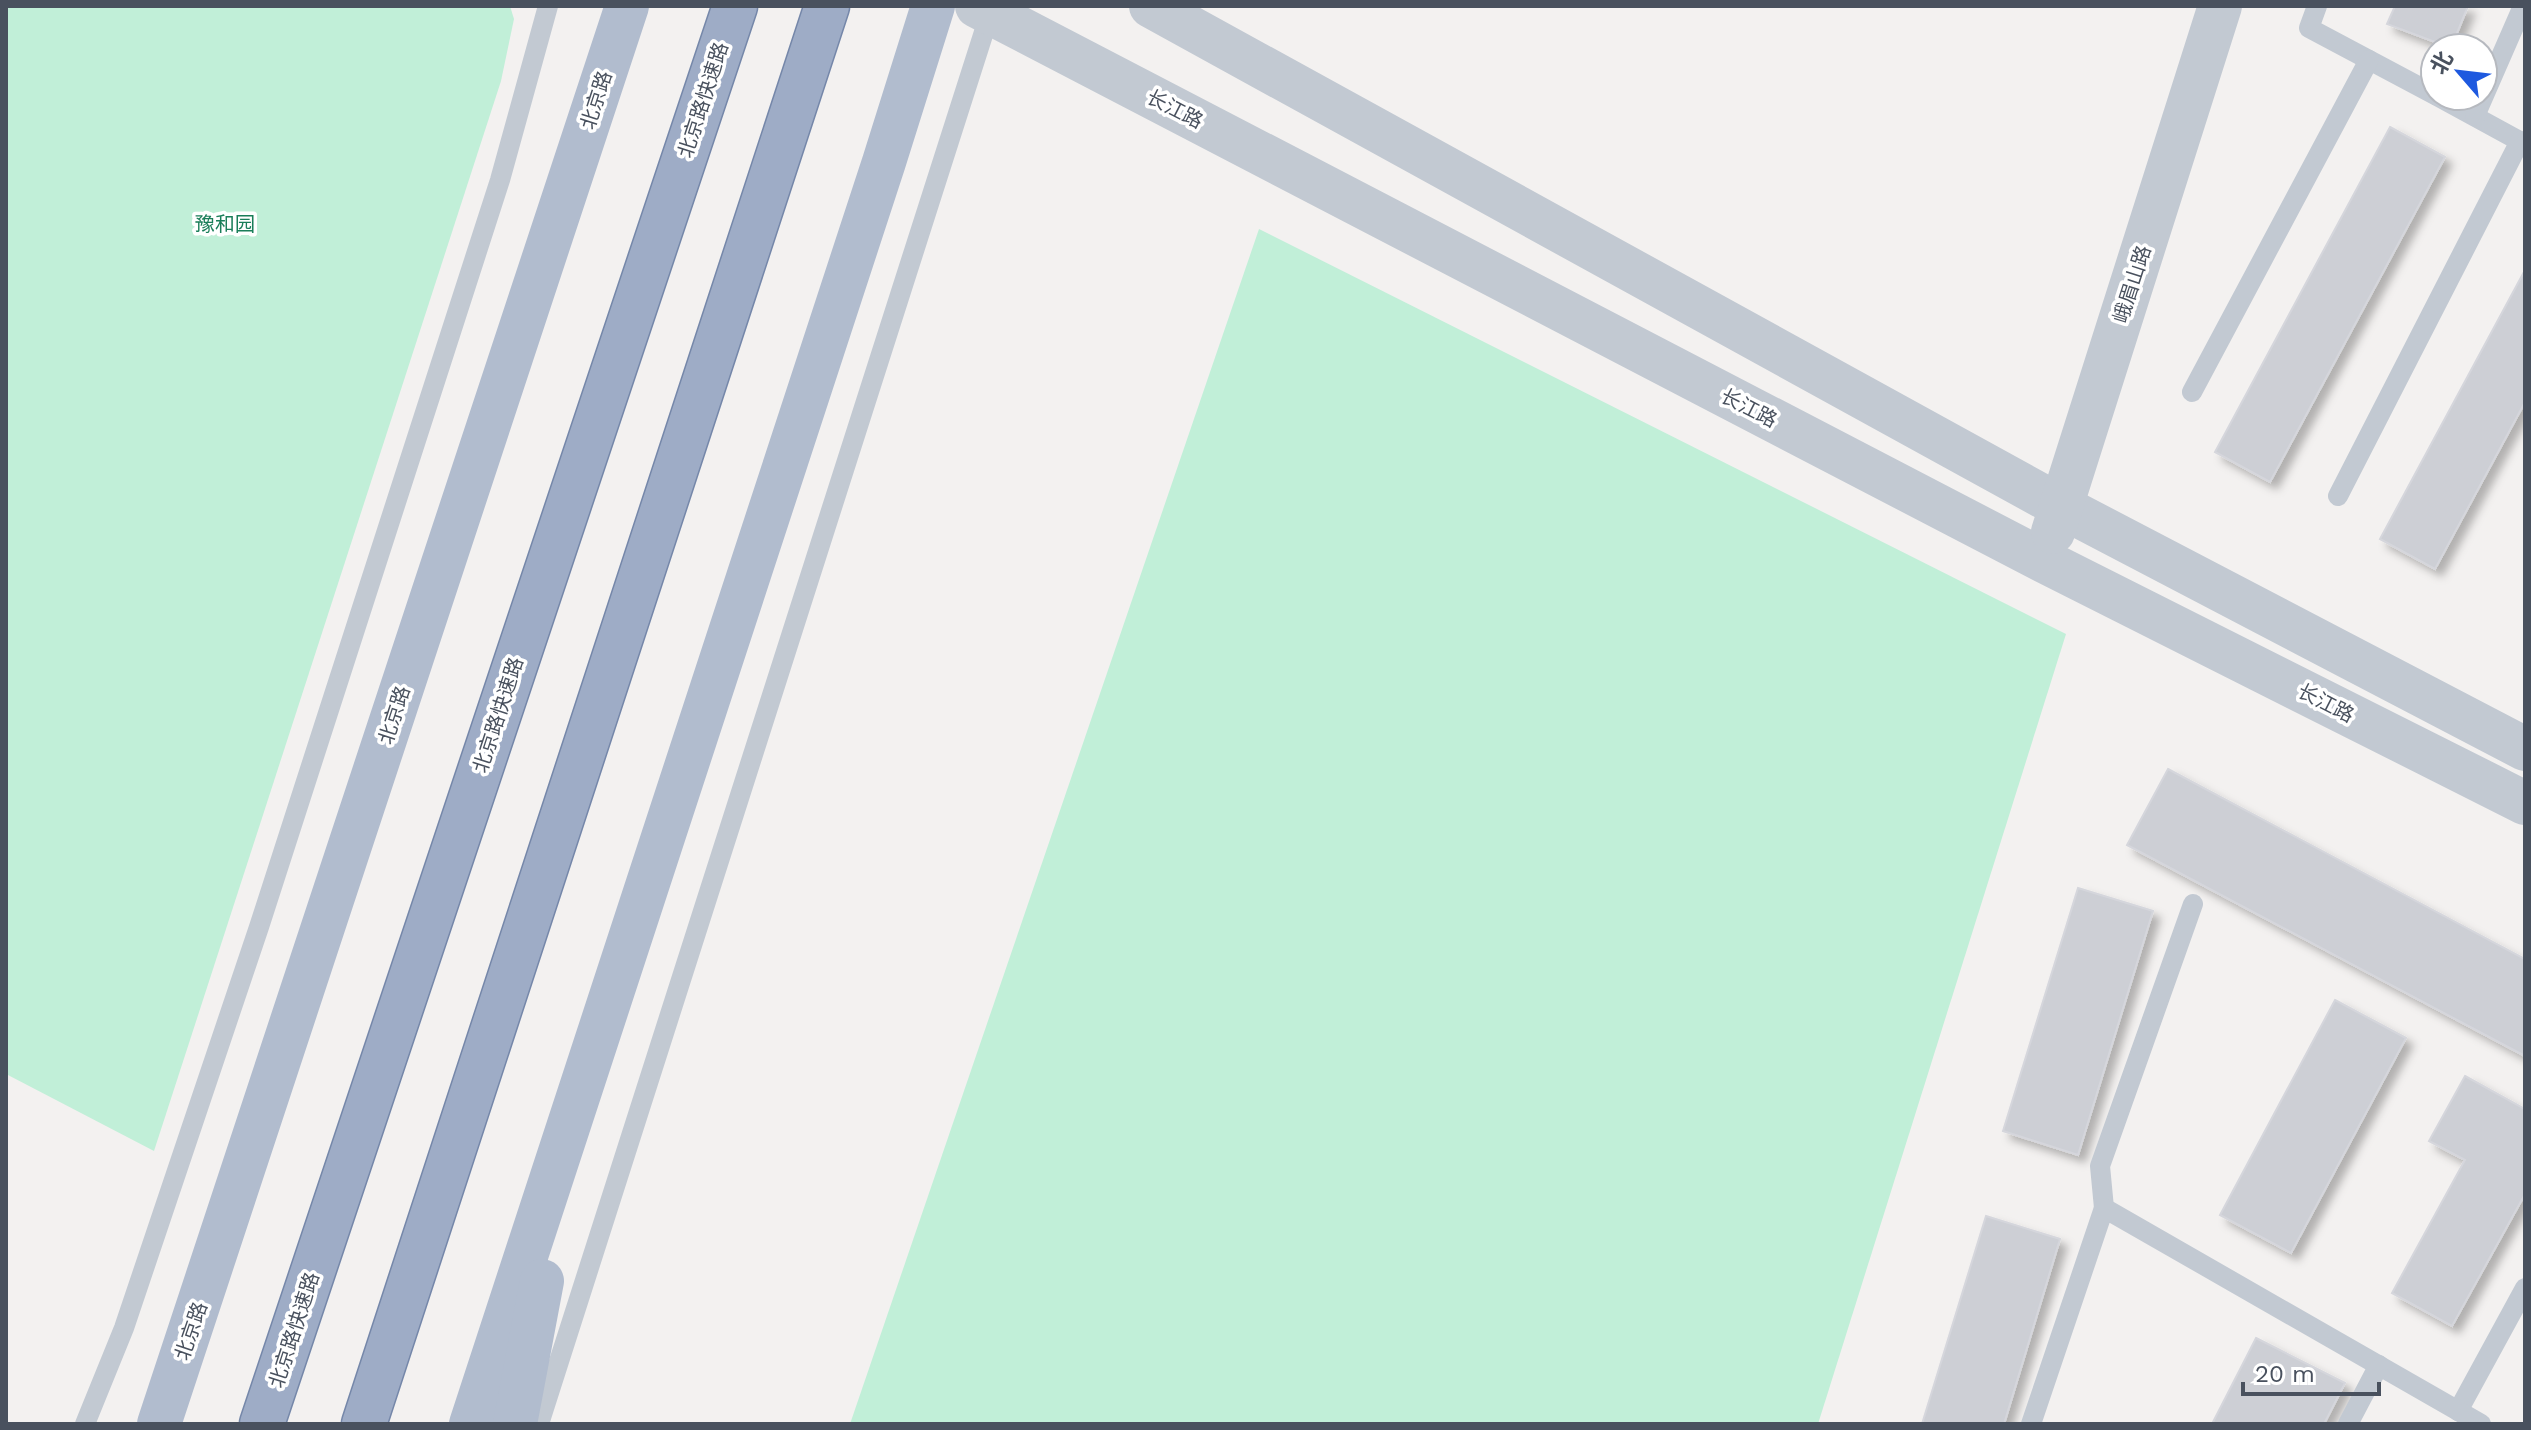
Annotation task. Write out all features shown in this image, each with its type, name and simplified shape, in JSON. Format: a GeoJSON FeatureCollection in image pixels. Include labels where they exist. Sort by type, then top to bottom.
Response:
{"type":"FeatureCollection","features":[{"type":"Feature","properties":{"kind":"highway","name":"北京路快速路"},"geometry":{"type":"LineString","coordinates":[[262,1424],[735,6]]}},
{"type":"Feature","properties":{"kind":"highway"},"geometry":{"type":"LineString","coordinates":[[364,1424],[827,6]]}},
{"type":"Feature","properties":{"kind":"main road","name":"北京路"},"geometry":{"type":"LineString","coordinates":[[159,1424],[627,6]]}},
{"type":"Feature","properties":{"kind":"main road"},"geometry":{"type":"LineString","coordinates":[[471,1424],[933,6]]}},
{"type":"Feature","properties":{"kind":"main road"},"geometry":{"type":"LineString","coordinates":[[515,1424],[578,1096]]}},
{"type":"Feature","properties":{"kind":"main road"},"geometry":{"type":"LineString","coordinates":[[140,1424],[204,1291]]}},
{"type":"Feature","properties":{"kind":"street"},"geometry":{"type":"LineString","coordinates":[[1151,6],[2062,507],[2525,749]]}},
{"type":"Feature","properties":{"kind":"street","name":"峨眉山路"},"geometry":{"type":"LineString","coordinates":[[2044,561],[2220,6]]}},
{"type":"Feature","properties":{"kind":"street","name":"长江路"},"geometry":{"type":"LineString","coordinates":[[986,8],[2044,561],[2525,803]]}},
{"type":"Feature","properties":{"kind":"lane"},"geometry":{"type":"LineString","coordinates":[[85,1424],[124,1328],[259,927],[500,180],[548,6]]}},
{"type":"Feature","properties":{"kind":"lane"},"geometry":{"type":"LineString","coordinates":[[2317,6],[2309,28],[2419,87]]}},
{"type":"Feature","properties":{"kind":"lane"},"geometry":{"type":"LineString","coordinates":[[2475,116],[2523,6]]}},
{"type":"Feature","properties":{"kind":"lane"},"geometry":{"type":"LineString","coordinates":[[539,1424],[599,1243],[986,8]]}},
{"type":"Feature","properties":{"kind":"lane"},"geometry":{"type":"LineString","coordinates":[[2192,392],[2369,60]]}},
{"type":"Feature","properties":{"kind":"lane"},"geometry":{"type":"LineString","coordinates":[[2338,496],[2523,142],[2467,112]]}},
{"type":"Feature","properties":{"kind":"lane"},"geometry":{"type":"LineString","coordinates":[[2031,1424],[2104,1208],[2100,1166],[2193,904]]}},
{"type":"Feature","properties":{"kind":"lane"},"geometry":{"type":"LineString","coordinates":[[2104,1208],[2481,1424]]}},
{"type":"Feature","properties":{"kind":"lane"},"geometry":{"type":"LineString","coordinates":[[2458,1411],[2525,1288]]}},
{"type":"Feature","properties":{"kind":"lane"},"geometry":{"type":"LineString","coordinates":[[2348,1424],[2379,1365]]}},
{"type":"Feature","properties":{"kind":"green space","name":"豫和园"},"geometry":{"type":"Polygon","coordinates":[[[6,6],[510,6],[514,19],[501,81],[154,1151],[6,1074],[6,6]]]}},
{"type":"Feature","properties":{"kind":"green space"},"geometry":{"type":"Polygon","coordinates":[[[1259,229],[2066,634],[1818,1424],[850,1424],[1259,229]]]}},
{"type":"Feature","properties":{"kind":"building"},"geometry":{"type":"Polygon","coordinates":[[[2395,6],[2468,6],[2457,32],[2419,32],[2419,36],[2387,24],[2395,6]]]}},
{"type":"Feature","properties":{"kind":"building"},"geometry":{"type":"Polygon","coordinates":[[[2390,127],[2445,157],[2270,482],[2215,452],[2390,127]]]}},
{"type":"Feature","properties":{"kind":"building"},"geometry":{"type":"Polygon","coordinates":[[[2525,270],[2525,402],[2435,569],[2380,539],[2525,270]]]}},
{"type":"Feature","properties":{"kind":"building"},"geometry":{"type":"Polygon","coordinates":[[[2168,769],[2525,959],[2525,1056],[2127,845],[2168,769]]]}},
{"type":"Feature","properties":{"kind":"building"},"geometry":{"type":"Polygon","coordinates":[[[2078,888],[2153,911],[2078,1155],[2003,1131],[2078,888]]]}},
{"type":"Feature","properties":{"kind":"building"},"geometry":{"type":"Polygon","coordinates":[[[2335,1000],[2406,1038],[2291,1253],[2220,1215],[2335,1000]]]}},
{"type":"Feature","properties":{"kind":"building"},"geometry":{"type":"Polygon","coordinates":[[[2465,1076],[2525,1109],[2525,1194],[2452,1326],[2392,1293],[2465,1160],[2429,1141],[2465,1076]]]}},
{"type":"Feature","properties":{"kind":"building"},"geometry":{"type":"Polygon","coordinates":[[[1986,1216],[2060,1239],[2004,1424],[1922,1424],[1986,1216]]]}},
{"type":"Feature","properties":{"kind":"building"},"geometry":{"type":"Polygon","coordinates":[[[2256,1338],[2345,1383],[2324,1424],[2212,1424],[2256,1338]]]}}]}
